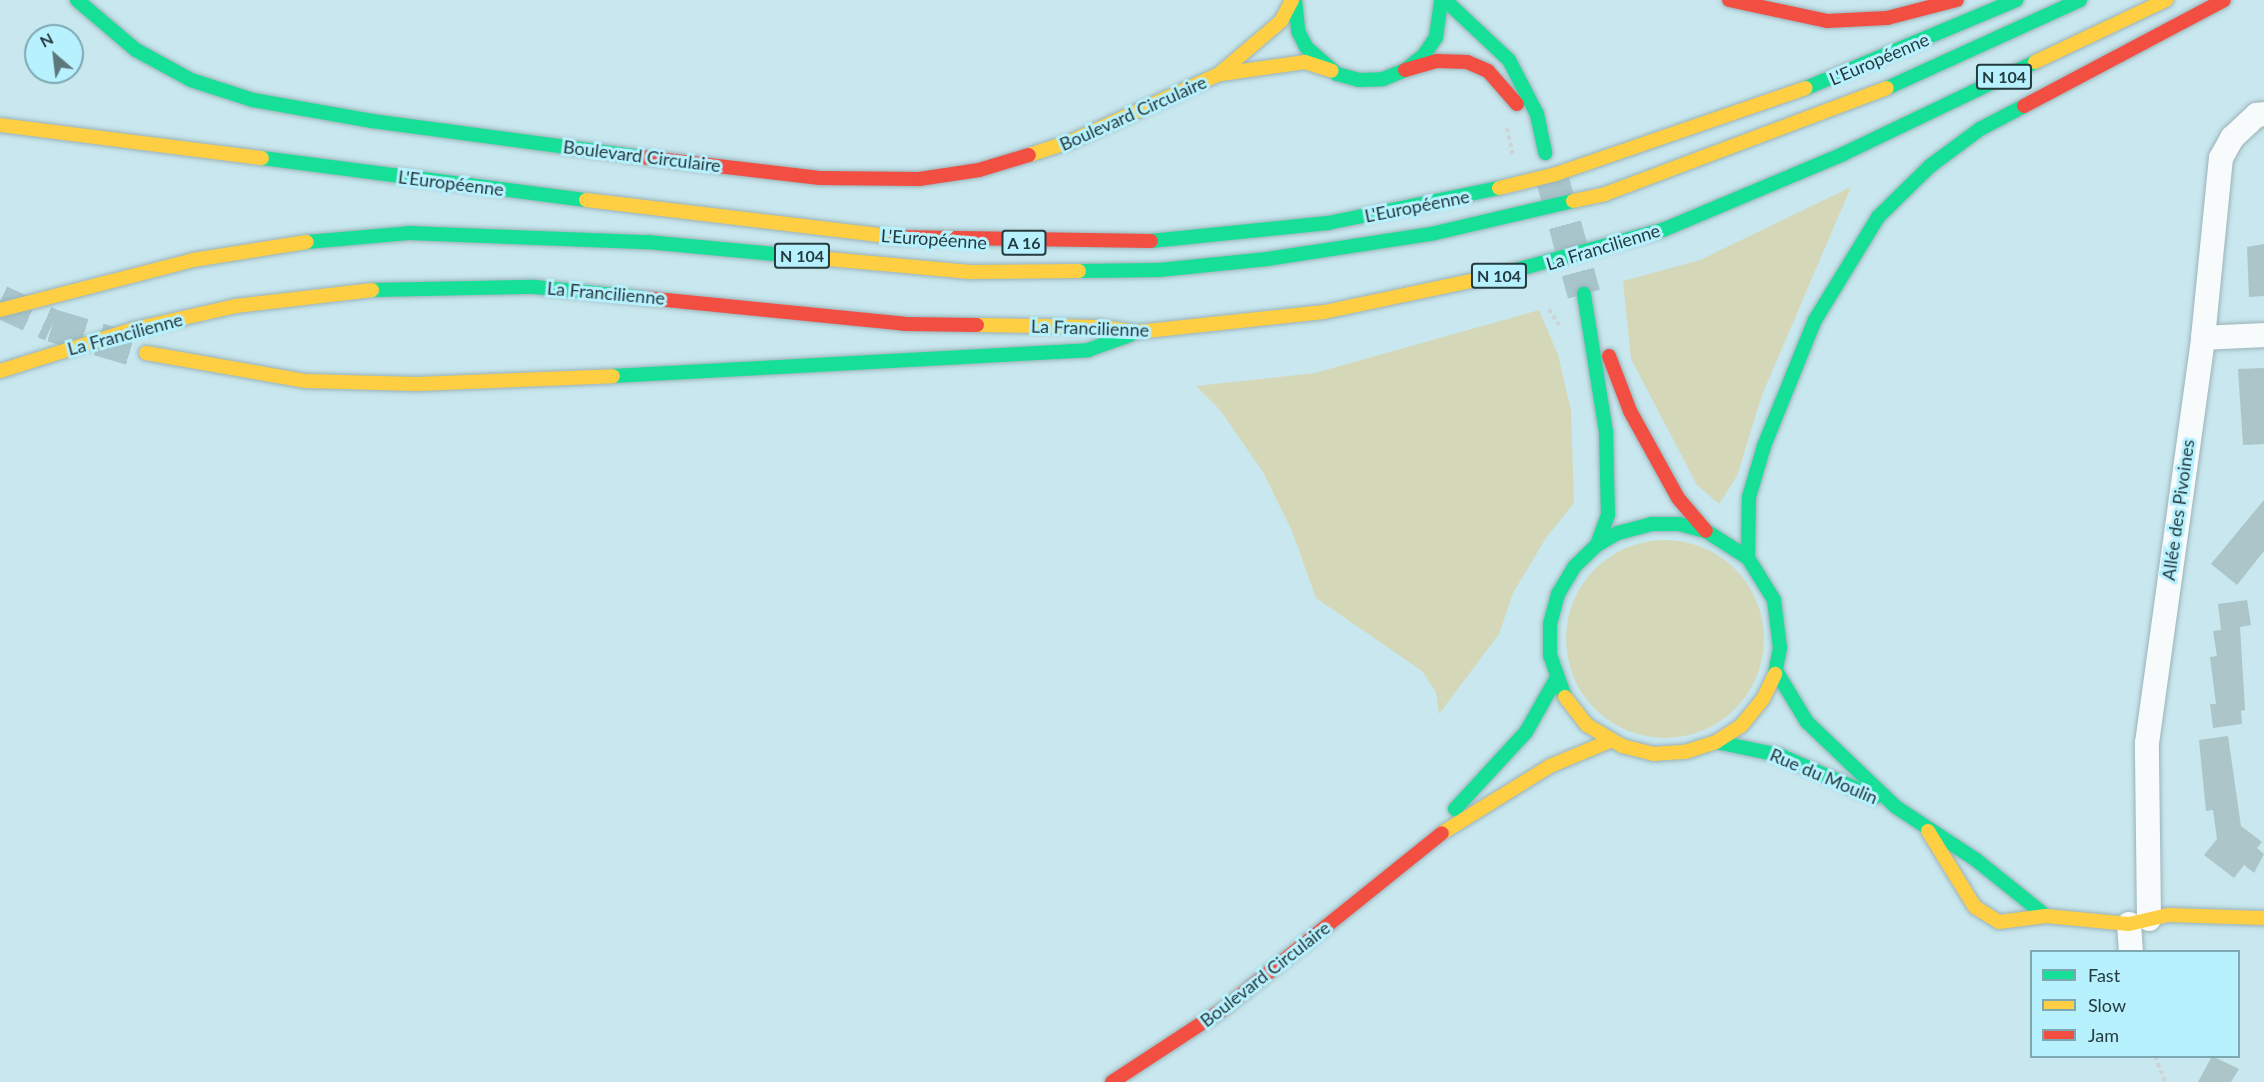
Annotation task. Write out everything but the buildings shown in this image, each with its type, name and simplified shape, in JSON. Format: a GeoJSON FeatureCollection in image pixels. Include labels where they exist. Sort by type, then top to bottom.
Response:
{"type":"FeatureCollection","features":[{"type":"Feature","properties":{"kind":"main road","name":"Boulevard Circulaire"},"geometry":{"type":"LineString","coordinates":[[77,0],[136,50],[191,80],[253,100],[372,121],[820,178],[919,179],[979,170],[1067,143],[1219,74],[1265,37],[1281,21],[1293,0]]}},
{"type":"Feature","properties":{"kind":"main road"},"geometry":{"type":"LineString","coordinates":[[1293,0],[1298,31],[1306,47],[1337,74]]}},
{"type":"Feature","properties":{"kind":"main road"},"geometry":{"type":"LineString","coordinates":[[1405,70],[1429,62],[1452,60],[1488,71],[1507,90],[1545,153],[1537,114],[1509,60],[1443,0]]}},
{"type":"Feature","properties":{"kind":"main road"},"geometry":{"type":"LineString","coordinates":[[1405,70],[1424,55],[1436,37],[1443,0]]}},
{"type":"Feature","properties":{"kind":"main road"},"geometry":{"type":"LineString","coordinates":[[1729,0],[1758,9],[1827,21],[1887,18],[1957,0]]}},
{"type":"Feature","properties":{"kind":"main road","name":"L'Européenne"},"geometry":{"type":"LineString","coordinates":[[0,125],[734,220],[922,240],[1117,243],[1224,236],[1328,223],[1424,206],[1556,174],[1774,102],[2016,0]]}},
{"type":"Feature","properties":{"kind":"main road","name":"N 104"},"geometry":{"type":"LineString","coordinates":[[0,310],[192,260],[329,239],[409,233],[647,242],[970,272],[1159,270],[1267,259],[1431,234],[1605,194],[1879,92],[2080,0]]}},
{"type":"Feature","properties":{"kind":"main road","name":"La Francilienne"},"geometry":{"type":"LineString","coordinates":[[0,371],[134,329],[236,306],[341,291],[435,287],[535,287],[905,324],[1102,327],[1137,332],[1324,312],[1458,286],[1665,229],[1843,154],[2166,0]]}},
{"type":"Feature","properties":{"kind":"main road"},"geometry":{"type":"LineString","coordinates":[[1748,558],[1749,497],[1764,446],[1815,320],[1878,218],[1930,166],[1980,129],[2224,0]]}},
{"type":"Feature","properties":{"kind":"main road","name":"Boulevard Circulaire"},"geometry":{"type":"LineString","coordinates":[[1219,74],[1305,62],[1359,80],[1383,79],[1405,70]]}},
{"type":"Feature","properties":{"kind":"main road"},"geometry":{"type":"LineString","coordinates":[[1597,545],[1608,515],[1606,432],[1584,294],[1630,411],[1678,498],[1706,531],[1748,558],[1773,600],[1779,623],[1776,671],[1763,699],[1740,726],[1716,742],[1685,752],[1653,754],[1610,741],[1587,725],[1569,704],[1556,679],[1550,654],[1550,624],[1558,594],[1574,567],[1597,545],[1618,533],[1651,524],[1679,524],[1706,531]]}},
{"type":"Feature","properties":{"kind":"main road"},"geometry":{"type":"LineString","coordinates":[[146,353],[305,381],[417,384],[746,370],[1089,350],[1137,332]]}},
{"type":"Feature","properties":{"kind":"main road","name":"Rue du Moulin"},"geometry":{"type":"LineString","coordinates":[[1776,671],[1807,722],[1896,807],[1928,831],[1975,859],[2046,916]]}},
{"type":"Feature","properties":{"kind":"main road","name":"Boulevard Circulaire"},"geometry":{"type":"LineString","coordinates":[[1112,1082],[1222,1010],[1306,945],[1412,855],[1526,732],[1548,699],[1556,679]]}},
{"type":"Feature","properties":{"kind":"main road","name":"Boulevard Circulaire"},"geometry":{"type":"LineString","coordinates":[[1412,855],[1526,780],[1572,755],[1610,741]]}},
{"type":"Feature","properties":{"kind":"main road","name":"Rue du Moulin"},"geometry":{"type":"LineString","coordinates":[[1716,742],[1779,755],[1896,807]]}},
{"type":"Feature","properties":{"kind":"main road","name":"Rue du Moulin"},"geometry":{"type":"LineString","coordinates":[[1928,831],[1962,880],[1975,907],[1986,917],[1999,922],[2046,916],[2139,921],[2168,915],[2264,918]]}},
{"type":"Feature","properties":{"kind":"street","name":"Allée des Pivoines"},"geometry":{"type":"LineString","coordinates":[[2132,950],[2139,921],[2147,743],[2203,338],[2221,158],[2232,138],[2260,115]]}},
{"type":"Feature","properties":{"kind":"street"},"geometry":{"type":"LineString","coordinates":[[2203,338],[2264,335]]}},
{"type":"Feature","properties":{"kind":"path"},"geometry":{"type":"LineString","coordinates":[[1500,118],[1506,126],[1514,167]]}},
{"type":"Feature","properties":{"kind":"path"},"geometry":{"type":"LineString","coordinates":[[1549,309],[1566,337]]}},
{"type":"Feature","properties":{"kind":"path"},"geometry":{"type":"LineString","coordinates":[[2156,1058],[2165,1082]]}},
{"type":"Feature","properties":{"kind":"green space"},"geometry":{"type":"Polygon","coordinates":[[[1851,187],[1762,395],[1737,476],[1719,504],[1697,485],[1631,359],[1623,281],[1700,260],[1851,187]]]}},
{"type":"Feature","properties":{"kind":"green space"},"geometry":{"type":"Polygon","coordinates":[[[1539,310],[1558,355],[1571,410],[1574,503],[1546,538],[1513,593],[1499,634],[1439,714],[1436,692],[1422,671],[1316,598],[1292,531],[1263,472],[1220,410],[1196,386],[1315,373],[1539,310]]]}},
{"type":"Feature","properties":{"kind":"green space"},"geometry":{"type":"Polygon","coordinates":[[[1665,540],[1694,544],[1712,552],[1735,569],[1752,592],[1760,610],[1764,639],[1760,668],[1752,686],[1735,709],[1712,726],[1694,734],[1665,738],[1636,734],[1618,726],[1595,709],[1578,686],[1570,668],[1566,639],[1570,610],[1578,592],[1595,569],[1618,552],[1636,544],[1665,540]]]}},
{"type":"Feature","properties":{"kind":"tunnel"},"geometry":{"type":"LineString","coordinates":[[1552,177],[1584,294]]}},
{"type":"Feature","properties":{"kind":"tunnel"},"geometry":{"type":"LineString","coordinates":[[0,301],[52,325],[146,353]]}},
{"type":"Feature","properties":{"kind":"traffic: fast"},"geometry":{"type":"LineString","coordinates":[[77,0],[136,50],[191,80],[253,100],[372,121],[641,157]]}},
{"type":"Feature","properties":{"kind":"traffic: fast"},"geometry":{"type":"LineString","coordinates":[[1295,0],[1298,31],[1306,47],[1337,74],[1359,80],[1383,79],[1405,70],[1424,55],[1436,37],[1441,0]]}},
{"type":"Feature","properties":{"kind":"traffic: fast"},"geometry":{"type":"LineString","coordinates":[[1445,0],[1509,60],[1537,114],[1545,153]]}},
{"type":"Feature","properties":{"kind":"traffic: fast"},"geometry":{"type":"LineString","coordinates":[[1806,88],[2016,0]]}},
{"type":"Feature","properties":{"kind":"traffic: fast"},"geometry":{"type":"LineString","coordinates":[[1887,88],[2080,0]]}},
{"type":"Feature","properties":{"kind":"traffic: fast"},"geometry":{"type":"LineString","coordinates":[[1490,277],[1665,229],[1843,154],[2035,62]]}},
{"type":"Feature","properties":{"kind":"traffic: fast"},"geometry":{"type":"LineString","coordinates":[[1748,558],[1749,497],[1764,446],[1815,320],[1878,217],[1930,166],[1980,129],[2024,106]]}},
{"type":"Feature","properties":{"kind":"traffic: fast"},"geometry":{"type":"LineString","coordinates":[[262,158],[586,200]]}},
{"type":"Feature","properties":{"kind":"traffic: fast"},"geometry":{"type":"LineString","coordinates":[[1151,241],[1328,223],[1499,188]]}},
{"type":"Feature","properties":{"kind":"traffic: fast"},"geometry":{"type":"LineString","coordinates":[[1079,271],[1159,270],[1267,259],[1431,234],[1573,201]]}},
{"type":"Feature","properties":{"kind":"traffic: fast"},"geometry":{"type":"LineString","coordinates":[[307,242],[409,233],[647,242],[806,257]]}},
{"type":"Feature","properties":{"kind":"traffic: fast"},"geometry":{"type":"LineString","coordinates":[[372,290],[535,287],[646,298]]}},
{"type":"Feature","properties":{"kind":"traffic: fast"},"geometry":{"type":"LineString","coordinates":[[1565,697],[1550,655],[1550,624],[1558,594],[1574,567],[1597,545],[1608,515],[1606,432],[1584,294]]}},
{"type":"Feature","properties":{"kind":"traffic: fast"},"geometry":{"type":"LineString","coordinates":[[613,376],[1088,350],[1130,335]]}},
{"type":"Feature","properties":{"kind":"traffic: fast"},"geometry":{"type":"LineString","coordinates":[[1597,545],[1618,533],[1651,524],[1679,524],[1706,531],[1748,558],[1774,600],[1780,648],[1775,674]]}},
{"type":"Feature","properties":{"kind":"traffic: fast"},"geometry":{"type":"LineString","coordinates":[[1776,671],[1807,722],[1896,807],[1975,859],[2046,916]]}},
{"type":"Feature","properties":{"kind":"traffic: fast"},"geometry":{"type":"LineString","coordinates":[[1455,809],[1526,732],[1556,679]]}},
{"type":"Feature","properties":{"kind":"traffic: fast"},"geometry":{"type":"LineString","coordinates":[[1716,742],[1779,755],[1875,797]]}},
{"type":"Feature","properties":{"kind":"traffic: slow"},"geometry":{"type":"LineString","coordinates":[[1029,155],[1067,143],[1219,74],[1281,21],[1292,0]]}},
{"type":"Feature","properties":{"kind":"traffic: slow"},"geometry":{"type":"LineString","coordinates":[[2035,62],[2166,0]]}},
{"type":"Feature","properties":{"kind":"traffic: slow"},"geometry":{"type":"LineString","coordinates":[[1221,74],[1305,62],[1332,71]]}},
{"type":"Feature","properties":{"kind":"traffic: slow"},"geometry":{"type":"LineString","coordinates":[[1499,188],[1556,174],[1806,88]]}},
{"type":"Feature","properties":{"kind":"traffic: slow"},"geometry":{"type":"LineString","coordinates":[[1573,201],[1605,194],[1887,88]]}},
{"type":"Feature","properties":{"kind":"traffic: slow"},"geometry":{"type":"LineString","coordinates":[[0,125],[262,158]]}},
{"type":"Feature","properties":{"kind":"traffic: slow"},"geometry":{"type":"LineString","coordinates":[[586,200],[896,237]]}},
{"type":"Feature","properties":{"kind":"traffic: slow"},"geometry":{"type":"LineString","coordinates":[[0,310],[193,260],[307,242]]}},
{"type":"Feature","properties":{"kind":"traffic: slow"},"geometry":{"type":"LineString","coordinates":[[806,257],[970,272],[1079,271]]}},
{"type":"Feature","properties":{"kind":"traffic: slow"},"geometry":{"type":"LineString","coordinates":[[977,325],[1102,327],[1137,332],[1324,312],[1490,277]]}},
{"type":"Feature","properties":{"kind":"traffic: slow"},"geometry":{"type":"LineString","coordinates":[[0,371],[134,329],[236,306],[372,290]]}},
{"type":"Feature","properties":{"kind":"traffic: slow"},"geometry":{"type":"LineString","coordinates":[[146,353],[305,381],[417,384],[613,376]]}},
{"type":"Feature","properties":{"kind":"traffic: slow"},"geometry":{"type":"LineString","coordinates":[[1565,697],[1587,725],[1622,746],[1653,754],[1685,752],[1716,742],[1741,726],[1763,699],[1775,674]]}},
{"type":"Feature","properties":{"kind":"traffic: slow"},"geometry":{"type":"LineString","coordinates":[[1442,833],[1550,766],[1610,741]]}},
{"type":"Feature","properties":{"kind":"traffic: slow"},"geometry":{"type":"LineString","coordinates":[[1928,831],[1975,907],[1999,922],[2046,916],[2129,924],[2168,915],[2264,918]]}},
{"type":"Feature","properties":{"kind":"traffic: jam"},"geometry":{"type":"LineString","coordinates":[[1729,0],[1827,21],[1887,18],[1957,0]]}},
{"type":"Feature","properties":{"kind":"traffic: jam"},"geometry":{"type":"LineString","coordinates":[[2024,106],[2224,0]]}},
{"type":"Feature","properties":{"kind":"traffic: jam"},"geometry":{"type":"LineString","coordinates":[[1405,70],[1437,61],[1467,62],[1488,71],[1517,104]]}},
{"type":"Feature","properties":{"kind":"traffic: jam"},"geometry":{"type":"LineString","coordinates":[[641,157],[820,178],[919,179],[979,170],[1029,155]]}},
{"type":"Feature","properties":{"kind":"traffic: jam"},"geometry":{"type":"LineString","coordinates":[[896,237],[1151,241]]}},
{"type":"Feature","properties":{"kind":"traffic: jam"},"geometry":{"type":"LineString","coordinates":[[646,298],[905,324],[977,325]]}},
{"type":"Feature","properties":{"kind":"traffic: jam"},"geometry":{"type":"LineString","coordinates":[[1609,356],[1630,411],[1678,498],[1706,531]]}},
{"type":"Feature","properties":{"kind":"traffic: jam"},"geometry":{"type":"LineString","coordinates":[[1112,1082],[1222,1010],[1442,833]]}}]}
